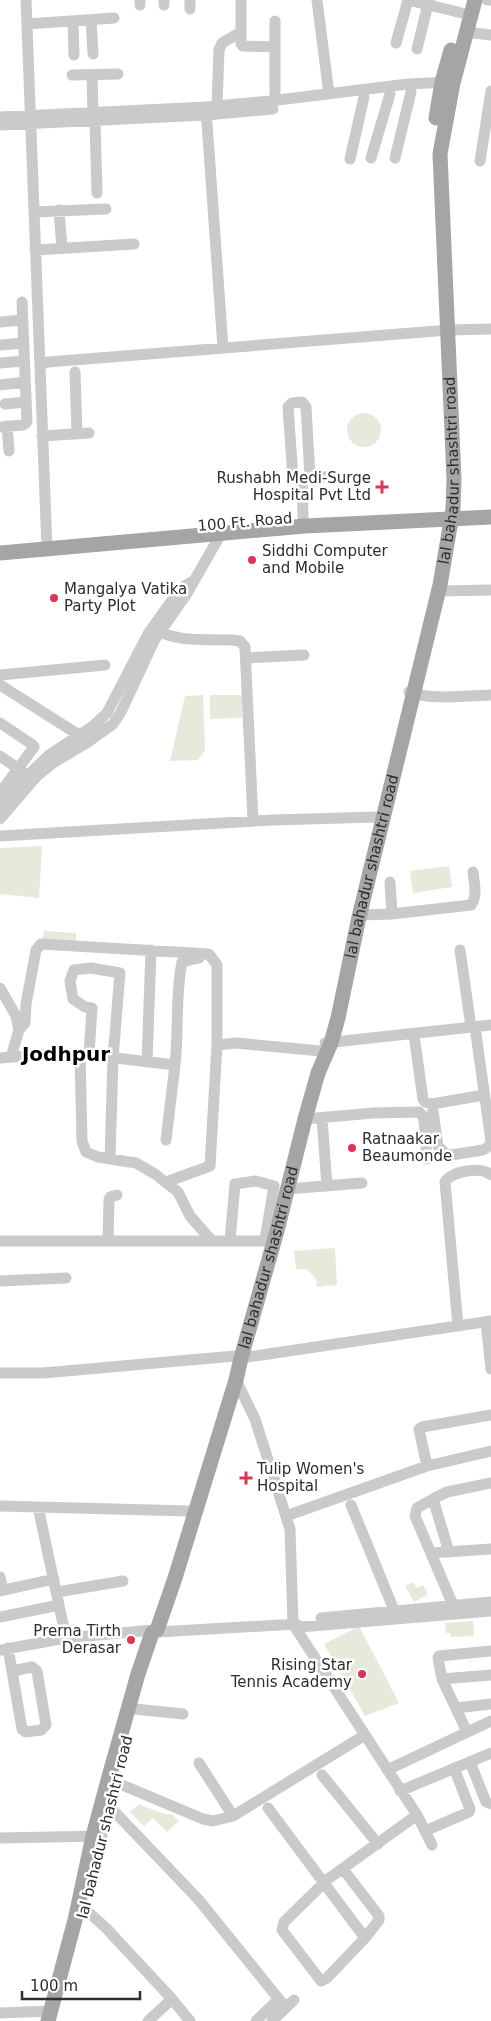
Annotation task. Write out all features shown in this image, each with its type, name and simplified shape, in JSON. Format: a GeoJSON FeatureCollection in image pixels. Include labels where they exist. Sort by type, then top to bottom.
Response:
{"type":"FeatureCollection","features":[{"type":"Feature","properties":{"kind":"main road"},"geometry":{"type":"LineString","coordinates":[[447,86],[475,0]]}},
{"type":"Feature","properties":{"kind":"main road"},"geometry":{"type":"LineString","coordinates":[[447,86],[463,6]]}},
{"type":"Feature","properties":{"kind":"main road","name":"lal bahadur shashtri road"},"geometry":{"type":"LineString","coordinates":[[51,2018],[85,1908],[97,1836],[109,1806],[155,1631],[192,1525],[236,1380],[238,1357],[269,1241],[287,1189],[304,1119],[318,1073],[359,915],[380,818],[439,591],[454,479],[444,330],[440,154],[447,86]]}},
{"type":"Feature","properties":{"kind":"main road","name":"100 Ft. Road"},"geometry":{"type":"LineString","coordinates":[[220,528],[420,519],[491,508]]}},
{"type":"Feature","properties":{"kind":"main road"},"geometry":{"type":"LineString","coordinates":[[412,694],[448,514]]}},
{"type":"Feature","properties":{"kind":"main road","name":"100 Ft. Road"},"geometry":{"type":"LineString","coordinates":[[0,543],[47,544],[220,528],[303,517],[448,514],[491,517]]}},
{"type":"Feature","properties":{"kind":"main road"},"geometry":{"type":"LineString","coordinates":[[0,553],[47,544]]}},
{"type":"Feature","properties":{"kind":"main road"},"geometry":{"type":"LineString","coordinates":[[269,1241],[313,1067],[325,1045],[355,907],[380,818]]}},
{"type":"Feature","properties":{"kind":"main road"},"geometry":{"type":"LineString","coordinates":[[51,2018],[138,1674],[155,1631],[189,1511],[238,1357]]}},
{"type":"Feature","properties":{"kind":"street"},"geometry":{"type":"LineString","coordinates":[[26,0],[47,544]]}},
{"type":"Feature","properties":{"kind":"street"},"geometry":{"type":"LineString","coordinates":[[241,0],[241,44],[243,46],[275,47]]}},
{"type":"Feature","properties":{"kind":"street"},"geometry":{"type":"LineString","coordinates":[[317,0],[329,94]]}},
{"type":"Feature","properties":{"kind":"street"},"geometry":{"type":"LineString","coordinates":[[396,42],[408,0],[463,6]]}},
{"type":"Feature","properties":{"kind":"street"},"geometry":{"type":"LineString","coordinates":[[417,49],[428,2]]}},
{"type":"Feature","properties":{"kind":"street"},"geometry":{"type":"LineString","coordinates":[[27,24],[114,18]]}},
{"type":"Feature","properties":{"kind":"street"},"geometry":{"type":"LineString","coordinates":[[92,20],[93,54]]}},
{"type":"Feature","properties":{"kind":"street"},"geometry":{"type":"LineString","coordinates":[[73,21],[74,55]]}},
{"type":"Feature","properties":{"kind":"street"},"geometry":{"type":"LineString","coordinates":[[275,21],[275,101]]}},
{"type":"Feature","properties":{"kind":"street"},"geometry":{"type":"LineString","coordinates":[[223,348],[210,109],[219,50],[228,39],[241,32]]}},
{"type":"Feature","properties":{"kind":"street"},"geometry":{"type":"LineString","coordinates":[[466,32],[491,35]]}},
{"type":"Feature","properties":{"kind":"street"},"geometry":{"type":"LineString","coordinates":[[74,42],[92,42]]}},
{"type":"Feature","properties":{"kind":"street"},"geometry":{"type":"LineString","coordinates":[[72,75],[118,74]]}},
{"type":"Feature","properties":{"kind":"street"},"geometry":{"type":"LineString","coordinates":[[92,75],[97,193]]}},
{"type":"Feature","properties":{"kind":"street"},"geometry":{"type":"LineString","coordinates":[[210,109],[329,94],[447,86]]}},
{"type":"Feature","properties":{"kind":"street"},"geometry":{"type":"LineString","coordinates":[[0,125],[30,120],[364,97],[447,86]]}},
{"type":"Feature","properties":{"kind":"street"},"geometry":{"type":"LineString","coordinates":[[480,161],[491,91]]}},
{"type":"Feature","properties":{"kind":"street"},"geometry":{"type":"LineString","coordinates":[[395,158],[411,92]]}},
{"type":"Feature","properties":{"kind":"street"},"geometry":{"type":"LineString","coordinates":[[371,158],[390,94]]}},
{"type":"Feature","properties":{"kind":"street"},"geometry":{"type":"LineString","coordinates":[[350,159],[364,97]]}},
{"type":"Feature","properties":{"kind":"street"},"geometry":{"type":"LineString","coordinates":[[0,117],[30,120]]}},
{"type":"Feature","properties":{"kind":"street"},"geometry":{"type":"LineString","coordinates":[[34,212],[106,208]]}},
{"type":"Feature","properties":{"kind":"street"},"geometry":{"type":"LineString","coordinates":[[59,210],[62,248]]}},
{"type":"Feature","properties":{"kind":"street"},"geometry":{"type":"LineString","coordinates":[[35,250],[134,244]]}},
{"type":"Feature","properties":{"kind":"street"},"geometry":{"type":"LineString","coordinates":[[9,451],[4,426],[26,424],[27,422],[22,302]]}},
{"type":"Feature","properties":{"kind":"street"},"geometry":{"type":"LineString","coordinates":[[0,322],[22,320]]}},
{"type":"Feature","properties":{"kind":"street"},"geometry":{"type":"LineString","coordinates":[[40,366],[48,362],[444,330],[491,328]]}},
{"type":"Feature","properties":{"kind":"street"},"geometry":{"type":"LineString","coordinates":[[0,345],[23,344]]}},
{"type":"Feature","properties":{"kind":"street"},"geometry":{"type":"LineString","coordinates":[[0,363],[24,361]]}},
{"type":"Feature","properties":{"kind":"street"},"geometry":{"type":"LineString","coordinates":[[42,436],[83,433],[74,372]]}},
{"type":"Feature","properties":{"kind":"street"},"geometry":{"type":"LineString","coordinates":[[0,385],[25,382]]}},
{"type":"Feature","properties":{"kind":"street"},"geometry":{"type":"LineString","coordinates":[[5,404],[26,402]]}},
{"type":"Feature","properties":{"kind":"street"},"geometry":{"type":"LineString","coordinates":[[297,478],[308,441],[306,406],[302,402],[292,403],[288,407],[291,442],[303,517]]}},
{"type":"Feature","properties":{"kind":"street"},"geometry":{"type":"LineString","coordinates":[[291,442],[308,441]]}},
{"type":"Feature","properties":{"kind":"street"},"geometry":{"type":"LineString","coordinates":[[297,478],[326,477]]}},
{"type":"Feature","properties":{"kind":"street"},"geometry":{"type":"LineString","coordinates":[[0,793],[8,783],[99,721],[107,713],[180,589],[193,581],[220,528]]}},
{"type":"Feature","properties":{"kind":"street"},"geometry":{"type":"LineString","coordinates":[[439,591],[491,590]]}},
{"type":"Feature","properties":{"kind":"street"},"geometry":{"type":"LineString","coordinates":[[156,629],[177,638],[240,641],[246,647],[253,822]]}},
{"type":"Feature","properties":{"kind":"street"},"geometry":{"type":"LineString","coordinates":[[0,819],[37,776],[53,763],[113,724],[121,712],[156,629]]}},
{"type":"Feature","properties":{"kind":"street"},"geometry":{"type":"LineString","coordinates":[[246,658],[304,655]]}},
{"type":"Feature","properties":{"kind":"street"},"geometry":{"type":"LineString","coordinates":[[0,675],[105,665]]}},
{"type":"Feature","properties":{"kind":"street"},"geometry":{"type":"LineString","coordinates":[[0,685],[79,735]]}},
{"type":"Feature","properties":{"kind":"street"},"geometry":{"type":"LineString","coordinates":[[412,694],[491,695]]}},
{"type":"Feature","properties":{"kind":"street"},"geometry":{"type":"LineString","coordinates":[[0,723],[33,746],[24,772]]}},
{"type":"Feature","properties":{"kind":"street"},"geometry":{"type":"LineString","coordinates":[[0,756],[24,772]]}},
{"type":"Feature","properties":{"kind":"street"},"geometry":{"type":"LineString","coordinates":[[0,805],[8,783]]}},
{"type":"Feature","properties":{"kind":"street"},"geometry":{"type":"LineString","coordinates":[[0,836],[253,822],[380,818]]}},
{"type":"Feature","properties":{"kind":"street"},"geometry":{"type":"LineString","coordinates":[[359,915],[392,914],[472,905],[476,892],[473,872]]}},
{"type":"Feature","properties":{"kind":"street"},"geometry":{"type":"LineString","coordinates":[[390,882],[392,914]]}},
{"type":"Feature","properties":{"kind":"street"},"geometry":{"type":"LineString","coordinates":[[166,1182],[210,1166],[217,1045],[216,965],[213,957],[209,954],[41,944],[36,950],[26,1004],[25,1023],[19,1030],[6,1058],[85,1054],[175,1065]]}},
{"type":"Feature","properties":{"kind":"street"},"geometry":{"type":"LineString","coordinates":[[147,1062],[151,950]]}},
{"type":"Feature","properties":{"kind":"street"},"geometry":{"type":"LineString","coordinates":[[432,1104],[438,1146],[442,1151],[451,1155],[484,1150],[489,1146],[491,1141],[460,950]]}},
{"type":"Feature","properties":{"kind":"street"},"geometry":{"type":"LineString","coordinates":[[166,1140],[178,1038],[178,994],[182,962],[199,958]]}},
{"type":"Feature","properties":{"kind":"street"},"geometry":{"type":"LineString","coordinates":[[110,1159],[113,1058],[120,974],[91,968],[74,970],[70,981],[73,999],[85,1007],[92,1008],[85,1054],[82,1141],[86,1152],[98,1157],[110,1159],[136,1163],[166,1182],[178,1192],[190,1216],[212,1241]]}},
{"type":"Feature","properties":{"kind":"street"},"geometry":{"type":"LineString","coordinates":[[0,988],[16,1016],[19,1030]]}},
{"type":"Feature","properties":{"kind":"street"},"geometry":{"type":"LineString","coordinates":[[217,1045],[236,1043],[325,1045],[491,1025]]}},
{"type":"Feature","properties":{"kind":"street"},"geometry":{"type":"LineString","coordinates":[[414,1034],[423,1099],[432,1104],[484,1095]]}},
{"type":"Feature","properties":{"kind":"street"},"geometry":{"type":"LineString","coordinates":[[304,1119],[373,1113],[419,1112],[423,1116],[424,1121],[427,1159]]}},
{"type":"Feature","properties":{"kind":"street"},"geometry":{"type":"LineString","coordinates":[[322,1118],[327,1186]]}},
{"type":"Feature","properties":{"kind":"street"},"geometry":{"type":"LineString","coordinates":[[458,1326],[445,1182],[449,1176],[456,1172],[482,1170],[491,1175]]}},
{"type":"Feature","properties":{"kind":"street"},"geometry":{"type":"LineString","coordinates":[[0,1241],[230,1241],[269,1241],[274,1186],[256,1181],[235,1184],[230,1241]]}},
{"type":"Feature","properties":{"kind":"street"},"geometry":{"type":"LineString","coordinates":[[287,1189],[362,1183]]}},
{"type":"Feature","properties":{"kind":"street"},"geometry":{"type":"LineString","coordinates":[[108,1241],[109,1200],[116,1195]]}},
{"type":"Feature","properties":{"kind":"street"},"geometry":{"type":"LineString","coordinates":[[0,1281],[66,1278]]}},
{"type":"Feature","properties":{"kind":"street"},"geometry":{"type":"LineString","coordinates":[[0,1372],[53,1372],[238,1357],[489,1322],[491,1369]]}},
{"type":"Feature","properties":{"kind":"street"},"geometry":{"type":"LineString","coordinates":[[236,1380],[255,1419],[290,1529],[294,1624],[417,1815],[432,1845]]}},
{"type":"Feature","properties":{"kind":"street"},"geometry":{"type":"LineString","coordinates":[[427,1466],[419,1429],[491,1415]]}},
{"type":"Feature","properties":{"kind":"street"},"geometry":{"type":"LineString","coordinates":[[286,1516],[427,1466],[491,1451]]}},
{"type":"Feature","properties":{"kind":"street"},"geometry":{"type":"LineString","coordinates":[[453,1605],[430,1554],[415,1512],[417,1508],[447,1492],[491,1483]]}},
{"type":"Feature","properties":{"kind":"street"},"geometry":{"type":"LineString","coordinates":[[433,1499],[449,1552]]}},
{"type":"Feature","properties":{"kind":"street"},"geometry":{"type":"LineString","coordinates":[[351,1505],[394,1610]]}},
{"type":"Feature","properties":{"kind":"street"},"geometry":{"type":"LineString","coordinates":[[0,1506],[189,1511]]}},
{"type":"Feature","properties":{"kind":"street"},"geometry":{"type":"LineString","coordinates":[[38,1507],[66,1638]]}},
{"type":"Feature","properties":{"kind":"street"},"geometry":{"type":"LineString","coordinates":[[430,1554],[491,1549]]}},
{"type":"Feature","properties":{"kind":"street"},"geometry":{"type":"LineString","coordinates":[[0,1577],[2,1590],[54,1579]]}},
{"type":"Feature","properties":{"kind":"street"},"geometry":{"type":"LineString","coordinates":[[57,1592],[123,1581]]}},
{"type":"Feature","properties":{"kind":"street"},"geometry":{"type":"LineString","coordinates":[[294,1624],[300,1620],[491,1602]]}},
{"type":"Feature","properties":{"kind":"street"},"geometry":{"type":"LineString","coordinates":[[0,1617],[59,1605]]}},
{"type":"Feature","properties":{"kind":"street"},"geometry":{"type":"LineString","coordinates":[[12,1671],[32,1667],[37,1671],[46,1725],[41,1730],[26,1732],[22,1729],[12,1671],[4,1649],[66,1638],[155,1631],[294,1624],[300,1627],[491,1611]]}},
{"type":"Feature","properties":{"kind":"street"},"geometry":{"type":"LineString","coordinates":[[467,1732],[442,1679],[438,1658],[439,1656],[491,1651]]}},
{"type":"Feature","properties":{"kind":"street"},"geometry":{"type":"LineString","coordinates":[[442,1679],[491,1675]]}},
{"type":"Feature","properties":{"kind":"street"},"geometry":{"type":"LineString","coordinates":[[456,1708],[491,1704]]}},
{"type":"Feature","properties":{"kind":"street"},"geometry":{"type":"LineString","coordinates":[[135,1708],[183,1714]]}},
{"type":"Feature","properties":{"kind":"street"},"geometry":{"type":"LineString","coordinates":[[387,1770],[491,1721]]}},
{"type":"Feature","properties":{"kind":"street"},"geometry":{"type":"LineString","coordinates":[[115,1782],[203,1820],[213,1821],[233,1816],[365,1735]]}},
{"type":"Feature","properties":{"kind":"street"},"geometry":{"type":"LineString","coordinates":[[400,1791],[491,1753]]}},
{"type":"Feature","properties":{"kind":"street"},"geometry":{"type":"LineString","coordinates":[[470,1762],[486,1802],[491,1804]]}},
{"type":"Feature","properties":{"kind":"street"},"geometry":{"type":"LineString","coordinates":[[200,1763],[233,1816]]}},
{"type":"Feature","properties":{"kind":"street"},"geometry":{"type":"LineString","coordinates":[[425,1831],[469,1812],[470,1809],[454,1768]]}},
{"type":"Feature","properties":{"kind":"street"},"geometry":{"type":"LineString","coordinates":[[322,1775],[378,1844]]}},
{"type":"Feature","properties":{"kind":"street"},"geometry":{"type":"LineString","coordinates":[[109,1806],[198,1899],[287,2002]]}},
{"type":"Feature","properties":{"kind":"street"},"geometry":{"type":"LineString","coordinates":[[268,1808],[365,1938]]}},
{"type":"Feature","properties":{"kind":"street"},"geometry":{"type":"LineString","coordinates":[[342,1869],[379,1916],[379,1920],[365,1938],[323,1981],[319,1979],[282,1930],[284,1922],[328,1879],[417,1815]]}},
{"type":"Feature","properties":{"kind":"street"},"geometry":{"type":"LineString","coordinates":[[0,1838],[97,1836]]}},
{"type":"Feature","properties":{"kind":"street"},"geometry":{"type":"LineString","coordinates":[[85,1908],[172,1999],[190,2021]]}},
{"type":"Feature","properties":{"kind":"street"},"geometry":{"type":"LineString","coordinates":[[148,2021],[172,1999]]}},
{"type":"Feature","properties":{"kind":"street"},"geometry":{"type":"LineString","coordinates":[[256,2021],[287,2002]]}},
{"type":"Feature","properties":{"kind":"street"},"geometry":{"type":"LineString","coordinates":[[272,2021],[287,2002]]}},
{"type":"Feature","properties":{"kind":"street"},"geometry":{"type":"LineString","coordinates":[[0,2013],[51,2018]]}},
{"type":"Feature","properties":{"kind":"shaded area"},"geometry":{"type":"Polygon","coordinates":[[[364,413],[371,414],[376,418],[380,423],[380,437],[376,442],[371,446],[364,447],[357,446],[352,442],[348,437],[347,430],[348,423],[352,418],[357,414],[364,413]]]}},
{"type":"Feature","properties":{"kind":"shaded area"},"geometry":{"type":"Polygon","coordinates":[[[203,695],[205,750],[198,760],[170,761],[185,696],[203,695]]]}},
{"type":"Feature","properties":{"kind":"shaded area"},"geometry":{"type":"Polygon","coordinates":[[[210,695],[242,695],[242,718],[210,719],[210,695]]]}},
{"type":"Feature","properties":{"kind":"shaded area"},"geometry":{"type":"Polygon","coordinates":[[[42,846],[39,898],[0,894],[0,848],[42,846]]]}},
{"type":"Feature","properties":{"kind":"shaded area"},"geometry":{"type":"Polygon","coordinates":[[[449,866],[452,887],[413,893],[410,871],[449,866]]]}},
{"type":"Feature","properties":{"kind":"shaded area"},"geometry":{"type":"Polygon","coordinates":[[[44,931],[76,933],[76,941],[43,939],[44,931]]]}},
{"type":"Feature","properties":{"kind":"shaded area"},"geometry":{"type":"Polygon","coordinates":[[[335,1248],[337,1285],[317,1287],[316,1279],[307,1269],[296,1269],[294,1251],[335,1248]]]}},
{"type":"Feature","properties":{"kind":"shaded area"},"geometry":{"type":"Polygon","coordinates":[[[413,1582],[417,1588],[423,1585],[428,1594],[414,1602],[405,1586],[413,1582]]]}},
{"type":"Feature","properties":{"kind":"shaded area"},"geometry":{"type":"Polygon","coordinates":[[[473,1621],[474,1636],[451,1637],[450,1633],[446,1633],[445,1623],[473,1621]]]}},
{"type":"Feature","properties":{"kind":"shaded area","name":"Rising Star Tennis Academy"},"geometry":{"type":"Polygon","coordinates":[[[359,1626],[399,1703],[365,1716],[324,1644],[359,1626]]]}},
{"type":"Feature","properties":{"kind":"shaded area"},"geometry":{"type":"Polygon","coordinates":[[[139,1804],[161,1813],[173,1815],[179,1821],[167,1832],[153,1818],[144,1826],[130,1812],[139,1804]]]}},
{"type":"Feature","properties":{"kind":"place","name":"Rushabh Medi-Surge Hospital Pvt Ltd"},"geometry":{"type":"Point","coordinates":[382,487]}},
{"type":"Feature","properties":{"kind":"place","name":"Siddhi Computer and Mobile"},"geometry":{"type":"Point","coordinates":[252,560]}},
{"type":"Feature","properties":{"kind":"place","name":"Mangalya Vatika Party Plot"},"geometry":{"type":"Point","coordinates":[54,598]}},
{"type":"Feature","properties":{"kind":"place","name":"Ratnaakar Beaumonde"},"geometry":{"type":"Point","coordinates":[352,1148]}},
{"type":"Feature","properties":{"kind":"place","name":"Tulip Women's Hospital"},"geometry":{"type":"Point","coordinates":[246,1478]}},
{"type":"Feature","properties":{"kind":"place","name":"Prerna Tirth Derasar"},"geometry":{"type":"Point","coordinates":[131,1640]}},
{"type":"Feature","properties":{"kind":"place","name":"Rising Star Tennis Academy"},"geometry":{"type":"Point","coordinates":[362,1674]}},
{"type":"Feature","properties":{"kind":"district","name":"Jodhpur"},"geometry":{"type":"Point","coordinates":[66,1054]}}]}
